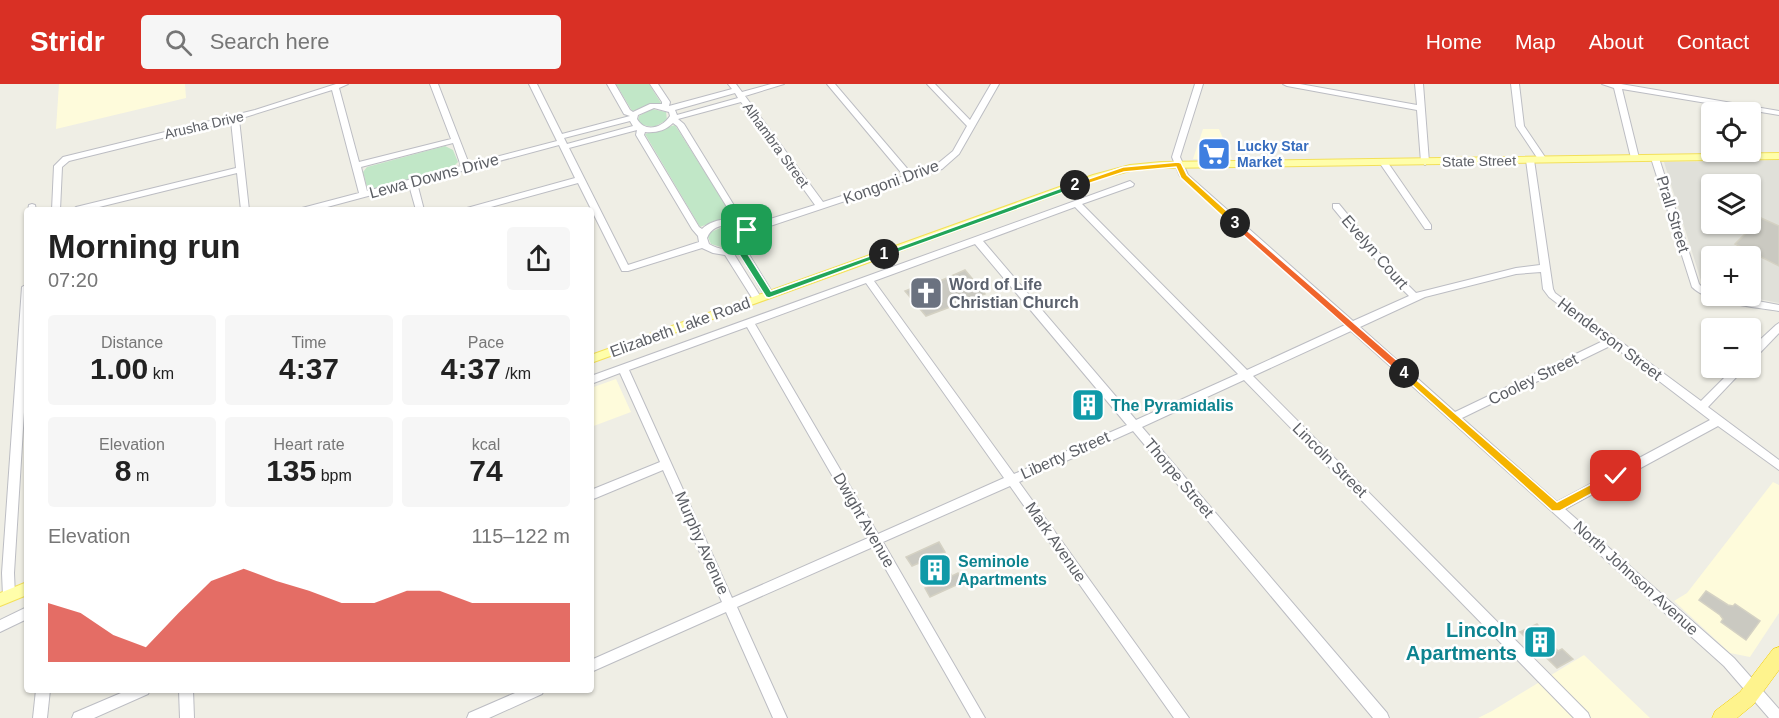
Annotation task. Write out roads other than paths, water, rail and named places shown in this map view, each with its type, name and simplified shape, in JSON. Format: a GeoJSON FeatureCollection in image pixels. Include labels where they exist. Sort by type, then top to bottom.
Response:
{"type":"FeatureCollection","features":[{"type":"Feature","properties":{"kind":"highway"},"geometry":{"type":"LineString","coordinates":[[1722,718],[1747,698],[1779,655]]}},
{"type":"Feature","properties":{"kind":"main road","name":"State Street"},"geometry":{"type":"LineString","coordinates":[[1178,164],[1779,156]]}},
{"type":"Feature","properties":{"kind":"main road","name":"Elizabeth Lake Road"},"geometry":{"type":"LineString","coordinates":[[594,358],[1108,174],[1139,167],[1178,164]]}},
{"type":"Feature","properties":{"kind":"main road"},"geometry":{"type":"LineString","coordinates":[[4,598],[24,589]]}},
{"type":"Feature","properties":{"kind":"street","name":"Arusha Drive"},"geometry":{"type":"LineString","coordinates":[[56,207],[58,167],[62,161],[72,156],[235,118],[344,84]]}},
{"type":"Feature","properties":{"kind":"street"},"geometry":{"type":"LineString","coordinates":[[434,84],[466,167]]}},
{"type":"Feature","properties":{"kind":"street"},"geometry":{"type":"LineString","coordinates":[[533,84],[625,269],[703,240],[707,229],[719,223],[733,222],[745,227]]}},
{"type":"Feature","properties":{"kind":"street"},"geometry":{"type":"LineString","coordinates":[[611,84],[627,112],[633,117],[633,123],[639,128],[640,135],[703,240],[714,251],[729,252],[740,248],[747,240],[745,227],[680,124],[673,119]]}},
{"type":"Feature","properties":{"kind":"street"},"geometry":{"type":"LineString","coordinates":[[654,84],[666,102],[667,108],[673,113],[673,119]]}},
{"type":"Feature","properties":{"kind":"street"},"geometry":{"type":"LineString","coordinates":[[667,108],[780,84]]}},
{"type":"Feature","properties":{"kind":"street"},"geometry":{"type":"LineString","coordinates":[[831,84],[910,178]]}},
{"type":"Feature","properties":{"kind":"street"},"geometry":{"type":"LineString","coordinates":[[931,84],[971,126]]}},
{"type":"Feature","properties":{"kind":"street","name":"Kongoni Drive"},"geometry":{"type":"LineString","coordinates":[[745,227],[821,206],[934,170],[950,159],[995,84]]}},
{"type":"Feature","properties":{"kind":"street"},"geometry":{"type":"LineString","coordinates":[[1178,164],[1176,157],[1199,84]]}},
{"type":"Feature","properties":{"kind":"street"},"geometry":{"type":"LineString","coordinates":[[1287,84],[1421,108]]}},
{"type":"Feature","properties":{"kind":"street"},"geometry":{"type":"LineString","coordinates":[[1419,84],[1425,162]]}},
{"type":"Feature","properties":{"kind":"street"},"geometry":{"type":"LineString","coordinates":[[1515,84],[1520,126],[1543,160]]}},
{"type":"Feature","properties":{"kind":"street"},"geometry":{"type":"LineString","coordinates":[[1606,84],[1779,113]]}},
{"type":"Feature","properties":{"kind":"street"},"geometry":{"type":"LineString","coordinates":[[1617,85],[1635,158]]}},
{"type":"Feature","properties":{"kind":"street"},"geometry":{"type":"LineString","coordinates":[[335,87],[364,195]]}},
{"type":"Feature","properties":{"kind":"street"},"geometry":{"type":"LineString","coordinates":[[673,119],[738,92]]}},
{"type":"Feature","properties":{"kind":"street","name":"Alhambra Street"},"geometry":{"type":"LineString","coordinates":[[738,92],[821,206]]}},
{"type":"Feature","properties":{"kind":"street","name":"Lewa Downs Drive"},"geometry":{"type":"LineString","coordinates":[[562,142],[633,117],[647,107],[667,108]]}},
{"type":"Feature","properties":{"kind":"street"},"geometry":{"type":"LineString","coordinates":[[235,118],[245,207]]}},
{"type":"Feature","properties":{"kind":"street","name":"Lewa Downs Drive"},"geometry":{"type":"LineString","coordinates":[[318,207],[562,142],[639,128],[660,129],[673,119]]}},
{"type":"Feature","properties":{"kind":"street"},"geometry":{"type":"LineString","coordinates":[[356,166],[455,140]]}},
{"type":"Feature","properties":{"kind":"street","name":"Prall Street"},"geometry":{"type":"LineString","coordinates":[[1655,158],[1695,285],[1701,291]]}},
{"type":"Feature","properties":{"kind":"street","name":"Henderson Street"},"geometry":{"type":"LineString","coordinates":[[1530,160],[1545,268],[1552,295],[1779,466]]}},
{"type":"Feature","properties":{"kind":"street"},"geometry":{"type":"LineString","coordinates":[[1383,162],[1428,227]]}},
{"type":"Feature","properties":{"kind":"street","name":"North Johnson Avenue"},"geometry":{"type":"LineString","coordinates":[[1178,164],[1190,182],[1710,644],[1778,718]]}},
{"type":"Feature","properties":{"kind":"street"},"geometry":{"type":"LineString","coordinates":[[88,207],[241,169]]}},
{"type":"Feature","properties":{"kind":"street"},"geometry":{"type":"LineString","coordinates":[[481,207],[580,179]]}},
{"type":"Feature","properties":{"kind":"street"},"geometry":{"type":"LineString","coordinates":[[412,182],[419,207]]}},
{"type":"Feature","properties":{"kind":"street","name":"Elizabeth Lake Road"},"geometry":{"type":"LineString","coordinates":[[594,379],[1130,184]]}},
{"type":"Feature","properties":{"kind":"street","name":"Lincoln Street"},"geometry":{"type":"LineString","coordinates":[[1076,203],[1583,718]]}},
{"type":"Feature","properties":{"kind":"street","name":"Evelyn Court"},"geometry":{"type":"LineString","coordinates":[[1336,207],[1415,297]]}},
{"type":"Feature","properties":{"kind":"street","name":"Thorpe Street"},"geometry":{"type":"LineString","coordinates":[[976,239],[1383,718]]}},
{"type":"Feature","properties":{"kind":"street"},"geometry":{"type":"LineString","coordinates":[[740,248],[769,295]]}},
{"type":"Feature","properties":{"kind":"street"},"geometry":{"type":"LineString","coordinates":[[729,252],[757,299]]}},
{"type":"Feature","properties":{"kind":"street","name":"Liberty Street"},"geometry":{"type":"LineString","coordinates":[[594,665],[1135,425],[1429,291],[1516,271],[1545,268]]}},
{"type":"Feature","properties":{"kind":"street","name":"Mark Avenue"},"geometry":{"type":"LineString","coordinates":[[868,279],[1182,718]]}},
{"type":"Feature","properties":{"kind":"street"},"geometry":{"type":"LineString","coordinates":[[1761,305],[1779,308]]}},
{"type":"Feature","properties":{"kind":"street","name":"Dwight Avenue"},"geometry":{"type":"LineString","coordinates":[[749,322],[978,718]]}},
{"type":"Feature","properties":{"kind":"street"},"geometry":{"type":"LineString","coordinates":[[1761,345],[1779,327]]}},
{"type":"Feature","properties":{"kind":"street"},"geometry":{"type":"LineString","coordinates":[[4,598],[8,573],[24,332]]}},
{"type":"Feature","properties":{"kind":"street","name":"Cooley Street"},"geometry":{"type":"LineString","coordinates":[[1454,417],[1612,341]]}},
{"type":"Feature","properties":{"kind":"street","name":"Murphy Avenue"},"geometry":{"type":"LineString","coordinates":[[623,368],[780,718]]}},
{"type":"Feature","properties":{"kind":"street"},"geometry":{"type":"LineString","coordinates":[[1702,407],[1730,378]]}},
{"type":"Feature","properties":{"kind":"street"},"geometry":{"type":"LineString","coordinates":[[1556,508],[1719,420]]}},
{"type":"Feature","properties":{"kind":"street"},"geometry":{"type":"LineString","coordinates":[[594,494],[667,465]]}},
{"type":"Feature","properties":{"kind":"street"},"geometry":{"type":"LineString","coordinates":[[0,626],[24,614]]}},
{"type":"Feature","properties":{"kind":"street"},"geometry":{"type":"LineString","coordinates":[[40,718],[43,693]]}},
{"type":"Feature","properties":{"kind":"street"},"geometry":{"type":"LineString","coordinates":[[80,718],[136,693]]}},
{"type":"Feature","properties":{"kind":"street"},"geometry":{"type":"LineString","coordinates":[[186,693],[187,718]]}},
{"type":"Feature","properties":{"kind":"street"},"geometry":{"type":"LineString","coordinates":[[474,718],[530,693]]}},
{"type":"Feature","properties":{"kind":"place","name":"Lucky Star Market"},"geometry":{"type":"Point","coordinates":[1214,154]}},
{"type":"Feature","properties":{"kind":"place","name":"Word of Life Christian Church"},"geometry":{"type":"Point","coordinates":[926,293]}},
{"type":"Feature","properties":{"kind":"place","name":"The Pyramidalis"},"geometry":{"type":"Point","coordinates":[1088,405]}},
{"type":"Feature","properties":{"kind":"place","name":"Seminole Apartments"},"geometry":{"type":"Point","coordinates":[935,570]}},
{"type":"Feature","properties":{"kind":"place","name":"Lincoln Apartments"},"geometry":{"type":"Point","coordinates":[1540,642]}}]}
